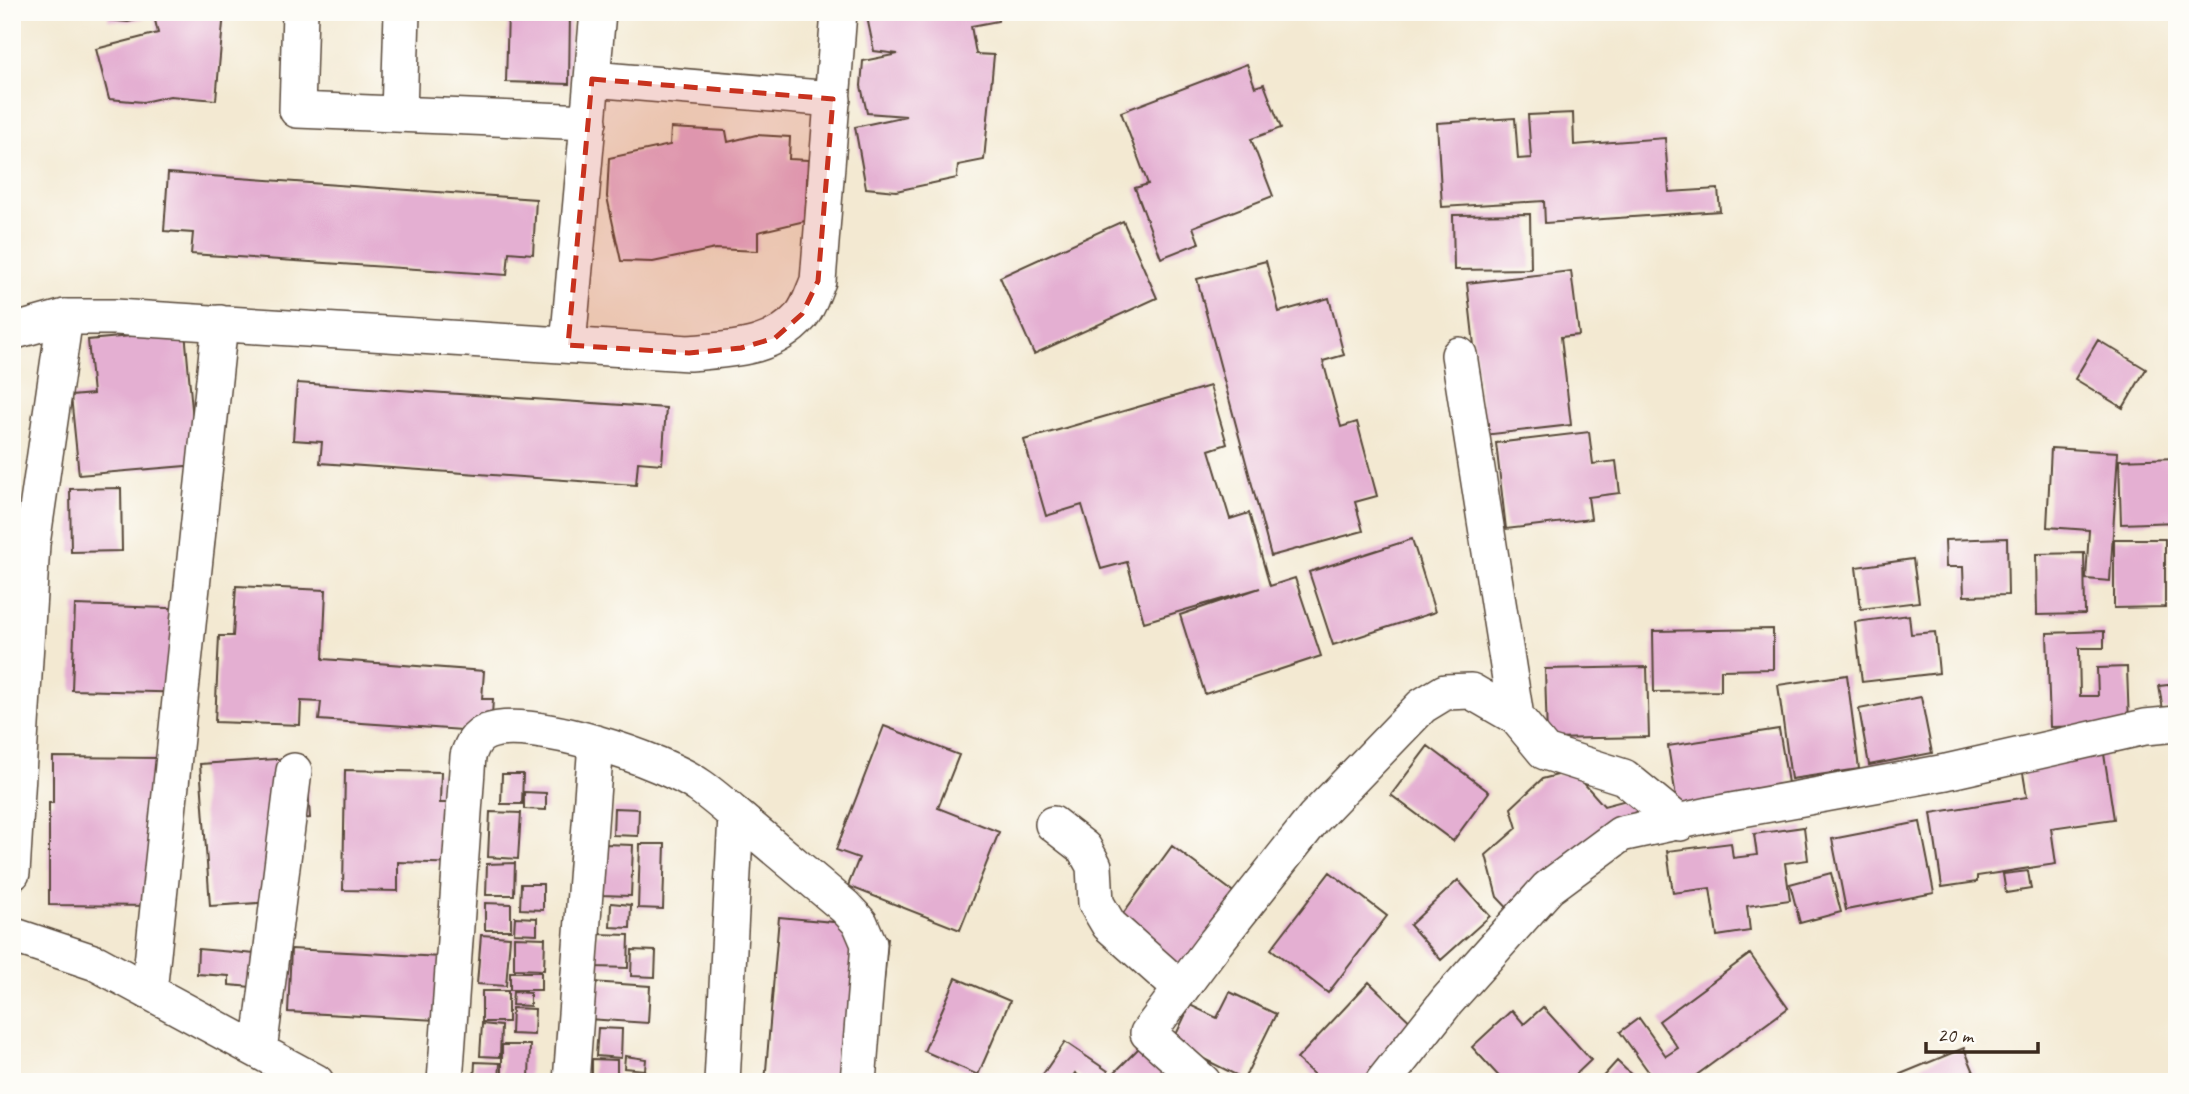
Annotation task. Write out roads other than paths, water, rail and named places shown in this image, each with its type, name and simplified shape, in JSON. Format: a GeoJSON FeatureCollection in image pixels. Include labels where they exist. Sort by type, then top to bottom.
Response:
{"type":"FeatureCollection","features":[{"type":"Feature","properties":{"kind":"street"},"geometry":{"type":"LineString","coordinates":[[300,12],[297,110],[589,122]]}},
{"type":"Feature","properties":{"kind":"street"},"geometry":{"type":"LineString","coordinates":[[399,114],[402,12]]}},
{"type":"Feature","properties":{"kind":"street"},"geometry":{"type":"LineString","coordinates":[[568,345],[598,12]]}},
{"type":"Feature","properties":{"kind":"street"},"geometry":{"type":"LineString","coordinates":[[12,332],[65,317],[220,323],[689,353],[741,348],[775,338],[802,314],[818,281],[839,12]]}},
{"type":"Feature","properties":{"kind":"street"},"geometry":{"type":"LineString","coordinates":[[592,79],[833,99]]}},
{"type":"Feature","properties":{"kind":"street"},"geometry":{"type":"LineString","coordinates":[[12,873],[32,544],[65,317]]}},
{"type":"Feature","properties":{"kind":"street"},"geometry":{"type":"LineString","coordinates":[[149,992],[220,323]]}},
{"type":"Feature","properties":{"kind":"street"},"geometry":{"type":"LineString","coordinates":[[1459,355],[1516,717]]}},
{"type":"Feature","properties":{"kind":"street"},"geometry":{"type":"LineString","coordinates":[[1203,1082],[1148,1033],[1314,818],[1422,706],[1445,692],[1471,691],[1516,717],[1545,752],[1624,777],[1680,823]]}},
{"type":"Feature","properties":{"kind":"street"},"geometry":{"type":"LineString","coordinates":[[1383,1082],[1447,1001],[1549,888],[1621,834],[1946,772],[2145,727],[2177,724]]}},
{"type":"Feature","properties":{"kind":"street"},"geometry":{"type":"LineString","coordinates":[[445,1082],[468,756],[474,741],[485,732],[505,727],[538,730],[596,743],[667,768],[700,786],[845,907],[860,923],[869,944],[858,1082]]}},
{"type":"Feature","properties":{"kind":"street"},"geometry":{"type":"LineString","coordinates":[[571,1082],[596,743]]}},
{"type":"Feature","properties":{"kind":"street"},"geometry":{"type":"LineString","coordinates":[[259,1051],[294,771]]}},
{"type":"Feature","properties":{"kind":"street"},"geometry":{"type":"LineString","coordinates":[[722,1082],[736,816]]}},
{"type":"Feature","properties":{"kind":"street"},"geometry":{"type":"LineString","coordinates":[[1053,824],[1084,848],[1094,866],[1096,903],[1109,925],[1181,989]]}},
{"type":"Feature","properties":{"kind":"street"},"geometry":{"type":"LineString","coordinates":[[12,935],[96,963],[316,1082]]}}]}
